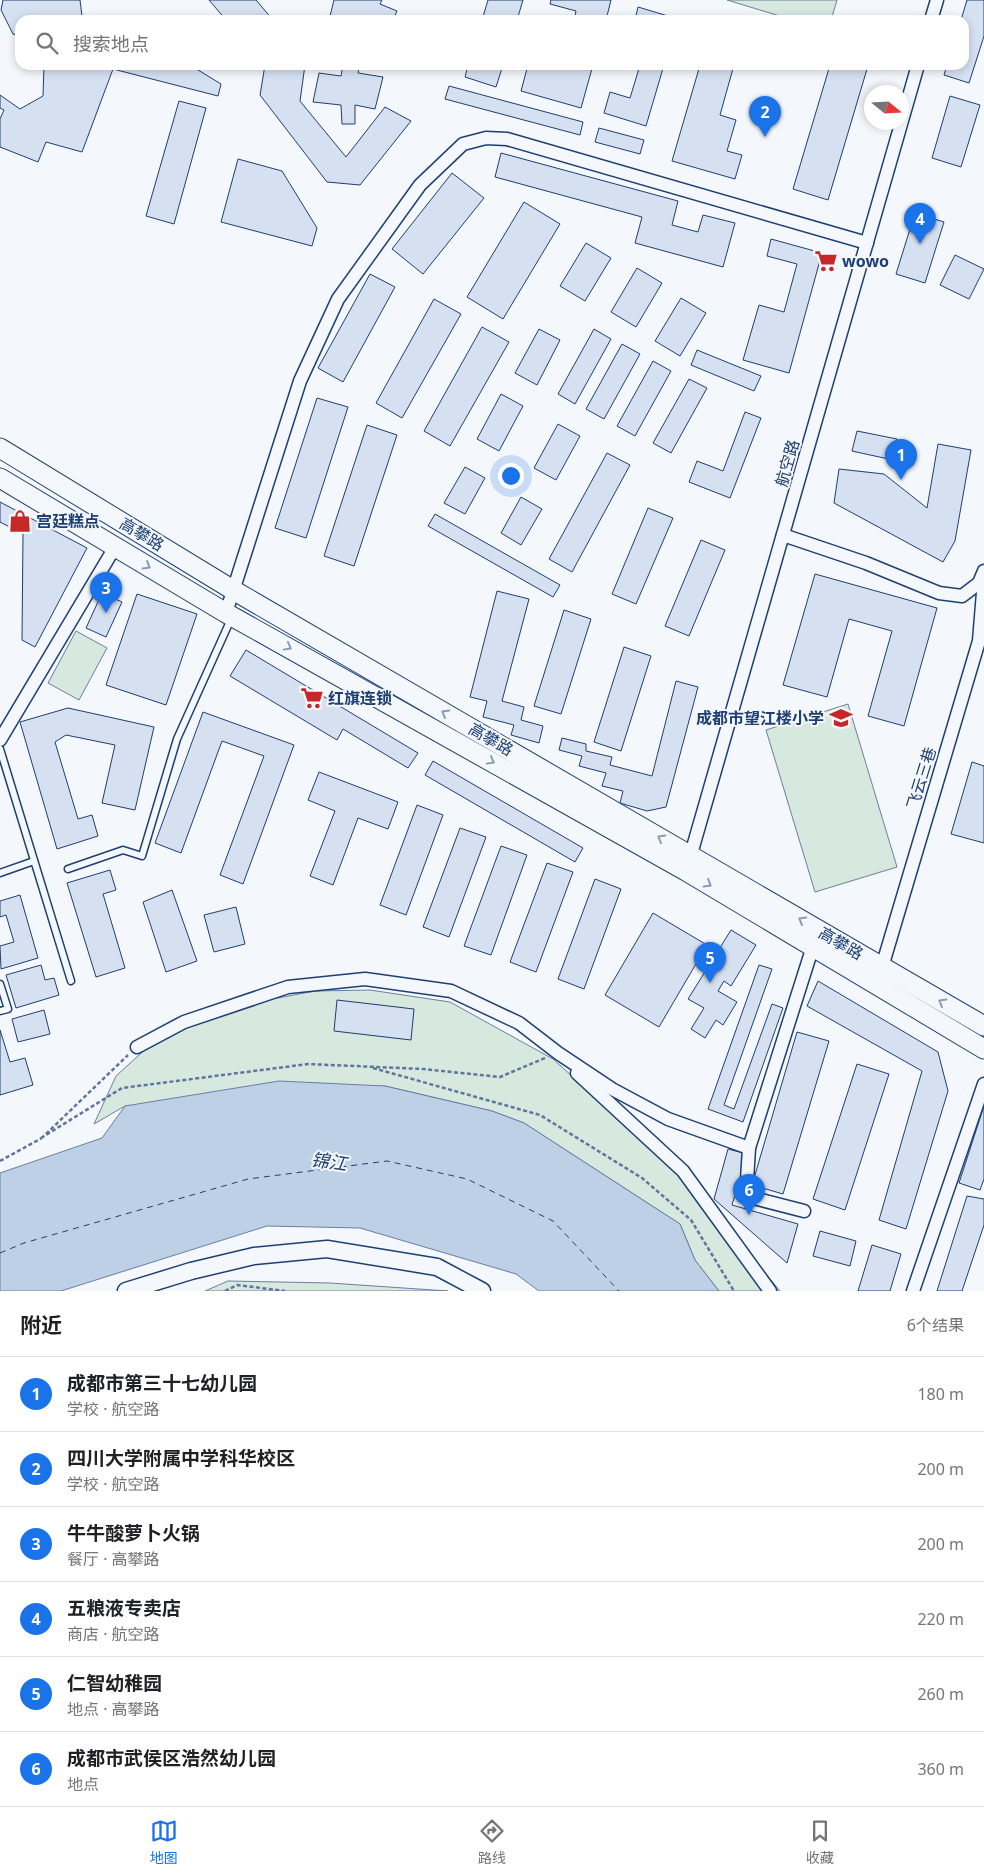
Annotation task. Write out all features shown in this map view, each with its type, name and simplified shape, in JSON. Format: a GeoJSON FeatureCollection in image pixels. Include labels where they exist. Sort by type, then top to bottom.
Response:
{"type":"FeatureCollection","features":[{"type":"Feature","properties":{"kind":"main road","name":"高攀路"},"geometry":{"type":"LineString","coordinates":[[0,448],[689,863],[877,974],[984,1049]]}},
{"type":"Feature","properties":{"kind":"main road","name":"高攀路"},"geometry":{"type":"LineString","coordinates":[[0,478],[229,614],[689,863],[813,946],[877,974],[984,1026]]}},
{"type":"Feature","properties":{"kind":"street"},"geometry":{"type":"LineString","coordinates":[[932,15],[937,0]]}},
{"type":"Feature","properties":{"kind":"street","name":"航空路"},"geometry":{"type":"LineString","coordinates":[[689,863],[917,70]]}},
{"type":"Feature","properties":{"kind":"street"},"geometry":{"type":"LineString","coordinates":[[229,614],[234,590],[300,381],[338,299],[420,185],[462,144],[486,138],[507,139],[867,243]]}},
{"type":"Feature","properties":{"kind":"street"},"geometry":{"type":"LineString","coordinates":[[783,535],[866,563],[939,594],[962,596],[979,583],[984,571]]}},
{"type":"Feature","properties":{"kind":"street"},"geometry":{"type":"LineString","coordinates":[[0,740],[5,722],[115,547]]}},
{"type":"Feature","properties":{"kind":"street","name":"飞云三巷"},"geometry":{"type":"LineString","coordinates":[[877,974],[979,641],[984,580]]}},
{"type":"Feature","properties":{"kind":"street"},"geometry":{"type":"LineString","coordinates":[[804,1211],[746,1196],[749,1148],[813,946]]}},
{"type":"Feature","properties":{"kind":"street"},"geometry":{"type":"LineString","coordinates":[[137,1047],[184,1022],[288,987],[366,980],[451,991],[519,1023],[558,1053],[612,1089],[668,1119],[749,1148]]}},
{"type":"Feature","properties":{"kind":"street"},"geometry":{"type":"LineString","coordinates":[[558,1053],[579,1075],[683,1171],[770,1291]]}},
{"type":"Feature","properties":{"kind":"street"},"geometry":{"type":"LineString","coordinates":[[914,1291],[984,1084]]}},
{"type":"Feature","properties":{"kind":"street"},"geometry":{"type":"LineString","coordinates":[[126,1291],[191,1271],[254,1256],[327,1249],[436,1267],[482,1291]]}},
{"type":"Feature","properties":{"kind":"lane"},"geometry":{"type":"LineString","coordinates":[[68,869],[123,850],[142,856],[177,738],[229,614]]}},
{"type":"Feature","properties":{"kind":"lane"},"geometry":{"type":"LineString","coordinates":[[0,749],[71,981]]}},
{"type":"Feature","properties":{"kind":"lane"},"geometry":{"type":"LineString","coordinates":[[0,873],[34,861]]}},
{"type":"Feature","properties":{"kind":"lane"},"geometry":{"type":"LineString","coordinates":[[0,984],[8,1009],[0,1011]]}},
{"type":"Feature","properties":{"kind":"path"},"geometry":{"type":"LineString","coordinates":[[41,1138],[137,1047]]}},
{"type":"Feature","properties":{"kind":"path"},"geometry":{"type":"LineString","coordinates":[[0,1161],[122,1088],[308,1064],[423,1069],[500,1076],[558,1053]]}},
{"type":"Feature","properties":{"kind":"path"},"geometry":{"type":"LineString","coordinates":[[366,1066],[540,1115],[642,1178],[691,1220],[734,1291]]}},
{"type":"Feature","properties":{"kind":"path"},"geometry":{"type":"LineString","coordinates":[[225,1291],[237,1285],[285,1291]]}},
{"type":"Feature","properties":{"kind":"shaded area"},"geometry":{"type":"Polygon","coordinates":[[[727,0],[837,0],[832,15],[776,15],[727,0]]]}},
{"type":"Feature","properties":{"kind":"shaded area"},"geometry":{"type":"Polygon","coordinates":[[[76,631],[107,648],[79,700],[48,683],[76,631]]]}},
{"type":"Feature","properties":{"kind":"shaded area"},"geometry":{"type":"Polygon","coordinates":[[[848,704],[897,867],[815,892],[766,730],[848,704]]]}},
{"type":"Feature","properties":{"kind":"shaded area"},"geometry":{"type":"Polygon","coordinates":[[[370,990],[450,1002],[553,1059],[687,1180],[780,1291],[719,1291],[695,1260],[680,1224],[524,1123],[492,1111],[385,1086],[125,1106],[94,1124],[116,1076],[161,1035],[267,1000],[315,991],[370,990]]]}},
{"type":"Feature","properties":{"kind":"shaded area"},"geometry":{"type":"Polygon","coordinates":[[[228,1281],[330,1283],[448,1291],[205,1291],[228,1281]]]}},
{"type":"Feature","properties":{"kind":"water","name":"锦江"},"geometry":{"type":"Polygon","coordinates":[[[279,1081],[385,1086],[492,1111],[524,1123],[680,1224],[695,1260],[719,1291],[539,1291],[516,1274],[360,1228],[267,1226],[61,1291],[0,1291],[0,1173],[102,1138],[125,1106],[279,1081]]]}},
{"type":"Feature","properties":{"kind":"building"},"geometry":{"type":"Polygon","coordinates":[[[3,0],[80,0],[82,15],[15,15],[15,35],[1,10],[3,0]]]}},
{"type":"Feature","properties":{"kind":"building"},"geometry":{"type":"Polygon","coordinates":[[[209,0],[256,0],[269,15],[222,15],[209,0]]]}},
{"type":"Feature","properties":{"kind":"building"},"geometry":{"type":"Polygon","coordinates":[[[334,0],[382,0],[380,4],[397,11],[395,15],[330,15],[334,0]]]}},
{"type":"Feature","properties":{"kind":"building"},"geometry":{"type":"Polygon","coordinates":[[[488,0],[523,0],[518,15],[484,15],[488,0]]]}},
{"type":"Feature","properties":{"kind":"building"},"geometry":{"type":"Polygon","coordinates":[[[551,0],[611,0],[607,15],[575,15],[576,11],[550,4],[551,0]]]}},
{"type":"Feature","properties":{"kind":"building"},"geometry":{"type":"Polygon","coordinates":[[[967,0],[984,0],[984,36],[969,83],[944,75],[946,70],[969,70],[969,15],[962,15],[967,0]]]}},
{"type":"Feature","properties":{"kind":"building"},"geometry":{"type":"Polygon","coordinates":[[[638,7],[665,15],[636,15],[638,7]]]}},
{"type":"Feature","properties":{"kind":"building"},"geometry":{"type":"Polygon","coordinates":[[[44,70],[113,70],[82,152],[46,142],[38,162],[0,147],[0,119],[4,110],[0,108],[0,95],[20,109],[43,96],[44,70]]]}},
{"type":"Feature","properties":{"kind":"building"},"geometry":{"type":"Polygon","coordinates":[[[117,70],[198,70],[221,84],[218,96],[117,70]]]}},
{"type":"Feature","properties":{"kind":"building"},"geometry":{"type":"Polygon","coordinates":[[[264,70],[304,70],[300,101],[346,157],[385,107],[411,121],[360,185],[327,182],[260,95],[264,70]]]}},
{"type":"Feature","properties":{"kind":"building"},"geometry":{"type":"Polygon","coordinates":[[[342,70],[359,70],[358,73],[383,77],[375,109],[355,105],[355,124],[342,124],[341,105],[313,102],[319,73],[341,76],[342,70]]]}},
{"type":"Feature","properties":{"kind":"building"},"geometry":{"type":"Polygon","coordinates":[[[467,70],[501,70],[496,87],[465,77],[467,70]]]}},
{"type":"Feature","properties":{"kind":"building"},"geometry":{"type":"Polygon","coordinates":[[[527,70],[592,70],[581,108],[521,91],[527,70]]]}},
{"type":"Feature","properties":{"kind":"building"},"geometry":{"type":"Polygon","coordinates":[[[638,70],[663,70],[646,126],[604,113],[610,92],[630,98],[638,70]]]}},
{"type":"Feature","properties":{"kind":"building"},"geometry":{"type":"Polygon","coordinates":[[[699,70],[733,70],[720,115],[736,120],[727,151],[742,155],[735,179],[672,161],[699,70]]]}},
{"type":"Feature","properties":{"kind":"building"},"geometry":{"type":"Polygon","coordinates":[[[829,70],[867,70],[828,200],[793,189],[829,70]]]}},
{"type":"Feature","properties":{"kind":"building"},"geometry":{"type":"Polygon","coordinates":[[[449,86],[583,122],[580,135],[445,99],[449,86]]]}},
{"type":"Feature","properties":{"kind":"building"},"geometry":{"type":"Polygon","coordinates":[[[950,96],[980,105],[961,167],[932,158],[950,96]]]}},
{"type":"Feature","properties":{"kind":"building"},"geometry":{"type":"Polygon","coordinates":[[[179,101],[206,108],[174,224],[146,216],[179,101]]]}},
{"type":"Feature","properties":{"kind":"building"},"geometry":{"type":"Polygon","coordinates":[[[599,128],[644,140],[640,154],[595,142],[599,128]]]}},
{"type":"Feature","properties":{"kind":"building"},"geometry":{"type":"Polygon","coordinates":[[[501,153],[678,201],[672,225],[698,232],[703,215],[735,223],[723,267],[635,243],[642,217],[495,177],[501,153]]]}},
{"type":"Feature","properties":{"kind":"building"},"geometry":{"type":"Polygon","coordinates":[[[238,159],[282,171],[317,228],[312,246],[221,222],[238,159]]]}},
{"type":"Feature","properties":{"kind":"building"},"geometry":{"type":"Polygon","coordinates":[[[452,173],[484,198],[423,274],[392,249],[452,173]]]}},
{"type":"Feature","properties":{"kind":"building"},"geometry":{"type":"Polygon","coordinates":[[[524,202],[560,224],[503,319],[467,297],[524,202]]]}},
{"type":"Feature","properties":{"kind":"building"},"geometry":{"type":"Polygon","coordinates":[[[915,213],[944,222],[925,283],[896,274],[915,213]]]}},
{"type":"Feature","properties":{"kind":"building"},"geometry":{"type":"Polygon","coordinates":[[[771,239],[822,253],[789,373],[743,360],[759,305],[784,312],[797,264],[767,256],[771,239]]]}},
{"type":"Feature","properties":{"kind":"building"},"geometry":{"type":"Polygon","coordinates":[[[586,243],[611,258],[585,301],[560,286],[586,243]]]}},
{"type":"Feature","properties":{"kind":"building"},"geometry":{"type":"Polygon","coordinates":[[[955,255],[984,269],[969,299],[940,285],[955,255]]]}},
{"type":"Feature","properties":{"kind":"building"},"geometry":{"type":"Polygon","coordinates":[[[637,268],[662,283],[636,327],[611,312],[637,268]]]}},
{"type":"Feature","properties":{"kind":"building"},"geometry":{"type":"Polygon","coordinates":[[[370,274],[395,287],[343,382],[318,368],[370,274]]]}},
{"type":"Feature","properties":{"kind":"building"},"geometry":{"type":"Polygon","coordinates":[[[681,298],[706,313],[680,356],[655,341],[681,298]]]}},
{"type":"Feature","properties":{"kind":"building"},"geometry":{"type":"Polygon","coordinates":[[[434,299],[461,314],[402,418],[376,403],[434,299]]]}},
{"type":"Feature","properties":{"kind":"building"},"geometry":{"type":"Polygon","coordinates":[[[482,327],[509,342],[450,446],[424,431],[482,327]]]}},
{"type":"Feature","properties":{"kind":"building"},"geometry":{"type":"Polygon","coordinates":[[[539,329],[560,340],[537,385],[515,373],[539,329]]]}},
{"type":"Feature","properties":{"kind":"building"},"geometry":{"type":"Polygon","coordinates":[[[594,329],[611,339],[575,404],[558,394],[594,329]]]}},
{"type":"Feature","properties":{"kind":"building"},"geometry":{"type":"Polygon","coordinates":[[[622,344],[640,354],[604,419],[586,409],[622,344]]]}},
{"type":"Feature","properties":{"kind":"building"},"geometry":{"type":"Polygon","coordinates":[[[697,350],[761,376],[754,391],[691,365],[697,350]]]}},
{"type":"Feature","properties":{"kind":"building"},"geometry":{"type":"Polygon","coordinates":[[[653,361],[671,371],[635,436],[617,426],[653,361]]]}},
{"type":"Feature","properties":{"kind":"building"},"geometry":{"type":"Polygon","coordinates":[[[689,379],[707,388],[671,453],[653,443],[689,379]]]}},
{"type":"Feature","properties":{"kind":"building"},"geometry":{"type":"Polygon","coordinates":[[[501,394],[523,406],[499,451],[477,439],[501,394]]]}},
{"type":"Feature","properties":{"kind":"building"},"geometry":{"type":"Polygon","coordinates":[[[317,398],[348,407],[306,538],[275,528],[317,398]]]}},
{"type":"Feature","properties":{"kind":"building"},"geometry":{"type":"Polygon","coordinates":[[[745,412],[761,418],[730,498],[689,482],[697,461],[723,471],[745,412]]]}},
{"type":"Feature","properties":{"kind":"building"},"geometry":{"type":"Polygon","coordinates":[[[558,424],[580,436],[556,480],[534,468],[558,424]]]}},
{"type":"Feature","properties":{"kind":"building"},"geometry":{"type":"Polygon","coordinates":[[[367,425],[397,435],[354,566],[324,556],[367,425]]]}},
{"type":"Feature","properties":{"kind":"building"},"geometry":{"type":"Polygon","coordinates":[[[857,431],[897,439],[893,460],[852,451],[857,431]]]}},
{"type":"Feature","properties":{"kind":"building"},"geometry":{"type":"Polygon","coordinates":[[[938,444],[971,450],[955,541],[943,562],[834,503],[839,469],[884,474],[927,508],[938,444]]]}},
{"type":"Feature","properties":{"kind":"building"},"geometry":{"type":"Polygon","coordinates":[[[607,453],[630,465],[572,572],[549,559],[607,453]]]}},
{"type":"Feature","properties":{"kind":"building"},"geometry":{"type":"Polygon","coordinates":[[[465,467],[485,478],[465,514],[444,503],[465,467]]]}},
{"type":"Feature","properties":{"kind":"building"},"geometry":{"type":"Polygon","coordinates":[[[521,497],[542,509],[521,545],[501,533],[521,497]]]}},
{"type":"Feature","properties":{"kind":"building"},"geometry":{"type":"Polygon","coordinates":[[[0,502],[87,548],[35,647],[22,640],[23,534],[0,522],[0,502]]]}},
{"type":"Feature","properties":{"kind":"building"},"geometry":{"type":"Polygon","coordinates":[[[648,508],[673,518],[636,604],[612,594],[648,508]]]}},
{"type":"Feature","properties":{"kind":"building"},"geometry":{"type":"Polygon","coordinates":[[[435,514],[560,585],[553,597],[428,526],[435,514]]]}},
{"type":"Feature","properties":{"kind":"building"},"geometry":{"type":"Polygon","coordinates":[[[701,540],[725,550],[689,636],[665,626],[701,540]]]}},
{"type":"Feature","properties":{"kind":"building","name":"成都市望江楼小学"},"geometry":{"type":"Polygon","coordinates":[[[815,574],[937,608],[904,726],[868,716],[892,631],[849,619],[827,697],[783,685],[815,574]]]}},
{"type":"Feature","properties":{"kind":"building"},"geometry":{"type":"Polygon","coordinates":[[[497,591],[529,599],[502,701],[524,707],[521,720],[543,726],[539,743],[511,735],[514,725],[483,717],[487,701],[470,697],[497,591]]]}},
{"type":"Feature","properties":{"kind":"building"},"geometry":{"type":"Polygon","coordinates":[[[102,593],[122,602],[106,637],[86,628],[102,593]]]}},
{"type":"Feature","properties":{"kind":"building"},"geometry":{"type":"Polygon","coordinates":[[[137,594],[197,614],[166,705],[106,685],[137,594]]]}},
{"type":"Feature","properties":{"kind":"building"},"geometry":{"type":"Polygon","coordinates":[[[564,610],[591,619],[561,714],[534,706],[564,610]]]}},
{"type":"Feature","properties":{"kind":"building"},"geometry":{"type":"Polygon","coordinates":[[[624,647],[651,656],[621,751],[594,742],[624,647]]]}},
{"type":"Feature","properties":{"kind":"building"},"geometry":{"type":"Polygon","coordinates":[[[246,650],[418,753],[408,768],[343,729],[337,740],[230,676],[246,650]]]}},
{"type":"Feature","properties":{"kind":"building"},"geometry":{"type":"Polygon","coordinates":[[[676,681],[698,687],[666,807],[647,811],[620,803],[623,791],[602,786],[606,773],[579,766],[582,756],[559,750],[562,738],[586,744],[586,751],[612,757],[610,765],[652,776],[676,681]]]}},
{"type":"Feature","properties":{"kind":"building"},"geometry":{"type":"Polygon","coordinates":[[[68,708],[154,727],[135,810],[102,803],[115,745],[66,735],[55,742],[78,819],[92,815],[98,836],[57,849],[20,722],[68,708]]]}},
{"type":"Feature","properties":{"kind":"building"},"geometry":{"type":"Polygon","coordinates":[[[203,712],[294,745],[243,884],[220,875],[264,756],[222,741],[181,853],[155,843],[203,712]]]}},
{"type":"Feature","properties":{"kind":"building"},"geometry":{"type":"Polygon","coordinates":[[[433,761],[583,848],[575,862],[425,775],[433,761]]]}},
{"type":"Feature","properties":{"kind":"building"},"geometry":{"type":"Polygon","coordinates":[[[972,762],[984,766],[984,843],[951,834],[972,762]]]}},
{"type":"Feature","properties":{"kind":"building"},"geometry":{"type":"Polygon","coordinates":[[[319,772],[398,802],[388,829],[358,818],[333,885],[310,876],[335,811],[308,800],[319,772]]]}},
{"type":"Feature","properties":{"kind":"building"},"geometry":{"type":"Polygon","coordinates":[[[417,805],[443,815],[406,915],[380,905],[417,805]]]}},
{"type":"Feature","properties":{"kind":"building"},"geometry":{"type":"Polygon","coordinates":[[[460,828],[486,837],[449,937],[423,927],[460,828]]]}},
{"type":"Feature","properties":{"kind":"building"},"geometry":{"type":"Polygon","coordinates":[[[501,846],[527,855],[491,955],[464,946],[501,846]]]}},
{"type":"Feature","properties":{"kind":"building"},"geometry":{"type":"Polygon","coordinates":[[[547,863],[573,872],[536,972],[510,962],[547,863]]]}},
{"type":"Feature","properties":{"kind":"building"},"geometry":{"type":"Polygon","coordinates":[[[110,870],[116,890],[103,894],[125,968],[96,977],[67,883],[110,870]]]}},
{"type":"Feature","properties":{"kind":"building"},"geometry":{"type":"Polygon","coordinates":[[[595,879],[621,889],[584,989],[558,979],[595,879]]]}},
{"type":"Feature","properties":{"kind":"building"},"geometry":{"type":"Polygon","coordinates":[[[172,890],[197,961],[166,972],[143,902],[172,890]]]}},
{"type":"Feature","properties":{"kind":"building"},"geometry":{"type":"Polygon","coordinates":[[[20,895],[38,958],[1,969],[0,946],[14,942],[6,915],[0,917],[0,901],[20,895]]]}},
{"type":"Feature","properties":{"kind":"building"},"geometry":{"type":"Polygon","coordinates":[[[236,907],[245,944],[214,952],[204,915],[236,907]]]}},
{"type":"Feature","properties":{"kind":"building"},"geometry":{"type":"Polygon","coordinates":[[[653,913],[707,945],[659,1027],[605,995],[653,913]]]}},
{"type":"Feature","properties":{"kind":"building"},"geometry":{"type":"Polygon","coordinates":[[[731,930],[756,945],[731,986],[724,981],[718,991],[737,1002],[723,1025],[716,1020],[705,1038],[691,1029],[704,1008],[688,999],[731,930]]]}},
{"type":"Feature","properties":{"kind":"building"},"geometry":{"type":"Polygon","coordinates":[[[41,965],[45,980],[54,978],[59,995],[16,1008],[6,975],[41,965]]]}},
{"type":"Feature","properties":{"kind":"building"},"geometry":{"type":"Polygon","coordinates":[[[759,965],[772,969],[724,1105],[734,1109],[772,1004],[783,1008],[743,1122],[708,1109],[759,965]]]}},
{"type":"Feature","properties":{"kind":"building"},"geometry":{"type":"Polygon","coordinates":[[[818,981],[938,1052],[948,1091],[906,1229],[879,1220],[922,1071],[807,1006],[818,981]]]}},
{"type":"Feature","properties":{"kind":"building"},"geometry":{"type":"Polygon","coordinates":[[[337,1000],[414,1009],[411,1040],[334,1031],[337,1000]]]}},
{"type":"Feature","properties":{"kind":"building"},"geometry":{"type":"Polygon","coordinates":[[[44,1010],[50,1034],[18,1042],[12,1019],[44,1010]]]}},
{"type":"Feature","properties":{"kind":"building"},"geometry":{"type":"Polygon","coordinates":[[[0,1030],[10,1062],[25,1058],[33,1085],[0,1095],[0,1030]]]}},
{"type":"Feature","properties":{"kind":"building"},"geometry":{"type":"Polygon","coordinates":[[[797,1032],[829,1041],[783,1194],[752,1185],[797,1032]]]}},
{"type":"Feature","properties":{"kind":"building"},"geometry":{"type":"Polygon","coordinates":[[[857,1064],[889,1074],[845,1210],[813,1199],[857,1064]]]}},
{"type":"Feature","properties":{"kind":"building"},"geometry":{"type":"Polygon","coordinates":[[[984,1106],[984,1179],[980,1190],[959,1183],[984,1106]]]}},
{"type":"Feature","properties":{"kind":"building"},"geometry":{"type":"Polygon","coordinates":[[[728,1149],[747,1154],[732,1205],[798,1224],[787,1263],[714,1199],[728,1149]]]}},
{"type":"Feature","properties":{"kind":"building"},"geometry":{"type":"Polygon","coordinates":[[[967,1196],[984,1199],[984,1225],[962,1291],[937,1291],[967,1196]]]}},
{"type":"Feature","properties":{"kind":"building"},"geometry":{"type":"Polygon","coordinates":[[[820,1231],[856,1241],[850,1266],[813,1256],[820,1231]]]}},
{"type":"Feature","properties":{"kind":"building"},"geometry":{"type":"Polygon","coordinates":[[[872,1245],[901,1254],[890,1291],[858,1291],[872,1245]]]}},
{"type":"Feature","properties":{"kind":"ferry route"},"geometry":{"type":"LineString","coordinates":[[0,1253],[24,1243],[248,1179],[387,1161],[467,1179],[553,1221],[619,1291]]}},
{"type":"Feature","properties":{"kind":"place","name":"四川大学附属中学科华校区"},"geometry":{"type":"Point","coordinates":[765,137]}},
{"type":"Feature","properties":{"kind":"place","name":"五粮液专卖店"},"geometry":{"type":"Point","coordinates":[920,244]}},
{"type":"Feature","properties":{"kind":"place","name":"wowo"},"geometry":{"type":"Point","coordinates":[826,261]}},
{"type":"Feature","properties":{"kind":"place","name":"成都市第三十七幼儿园"},"geometry":{"type":"Point","coordinates":[901,480]}},
{"type":"Feature","properties":{"kind":"place","name":"宫廷糕点"},"geometry":{"type":"Point","coordinates":[20,521]}},
{"type":"Feature","properties":{"kind":"place","name":"牛牛酸萝卜火锅"},"geometry":{"type":"Point","coordinates":[106,613]}},
{"type":"Feature","properties":{"kind":"place","name":"红旗连锁"},"geometry":{"type":"Point","coordinates":[312,698]}},
{"type":"Feature","properties":{"kind":"place","name":"成都市望江楼小学"},"geometry":{"type":"Point","coordinates":[841,718]}},
{"type":"Feature","properties":{"kind":"place","name":"仁智幼稚园"},"geometry":{"type":"Point","coordinates":[710,983]}},
{"type":"Feature","properties":{"kind":"place","name":"成都市武侯区浩然幼儿园"},"geometry":{"type":"Point","coordinates":[749,1215]}}]}
